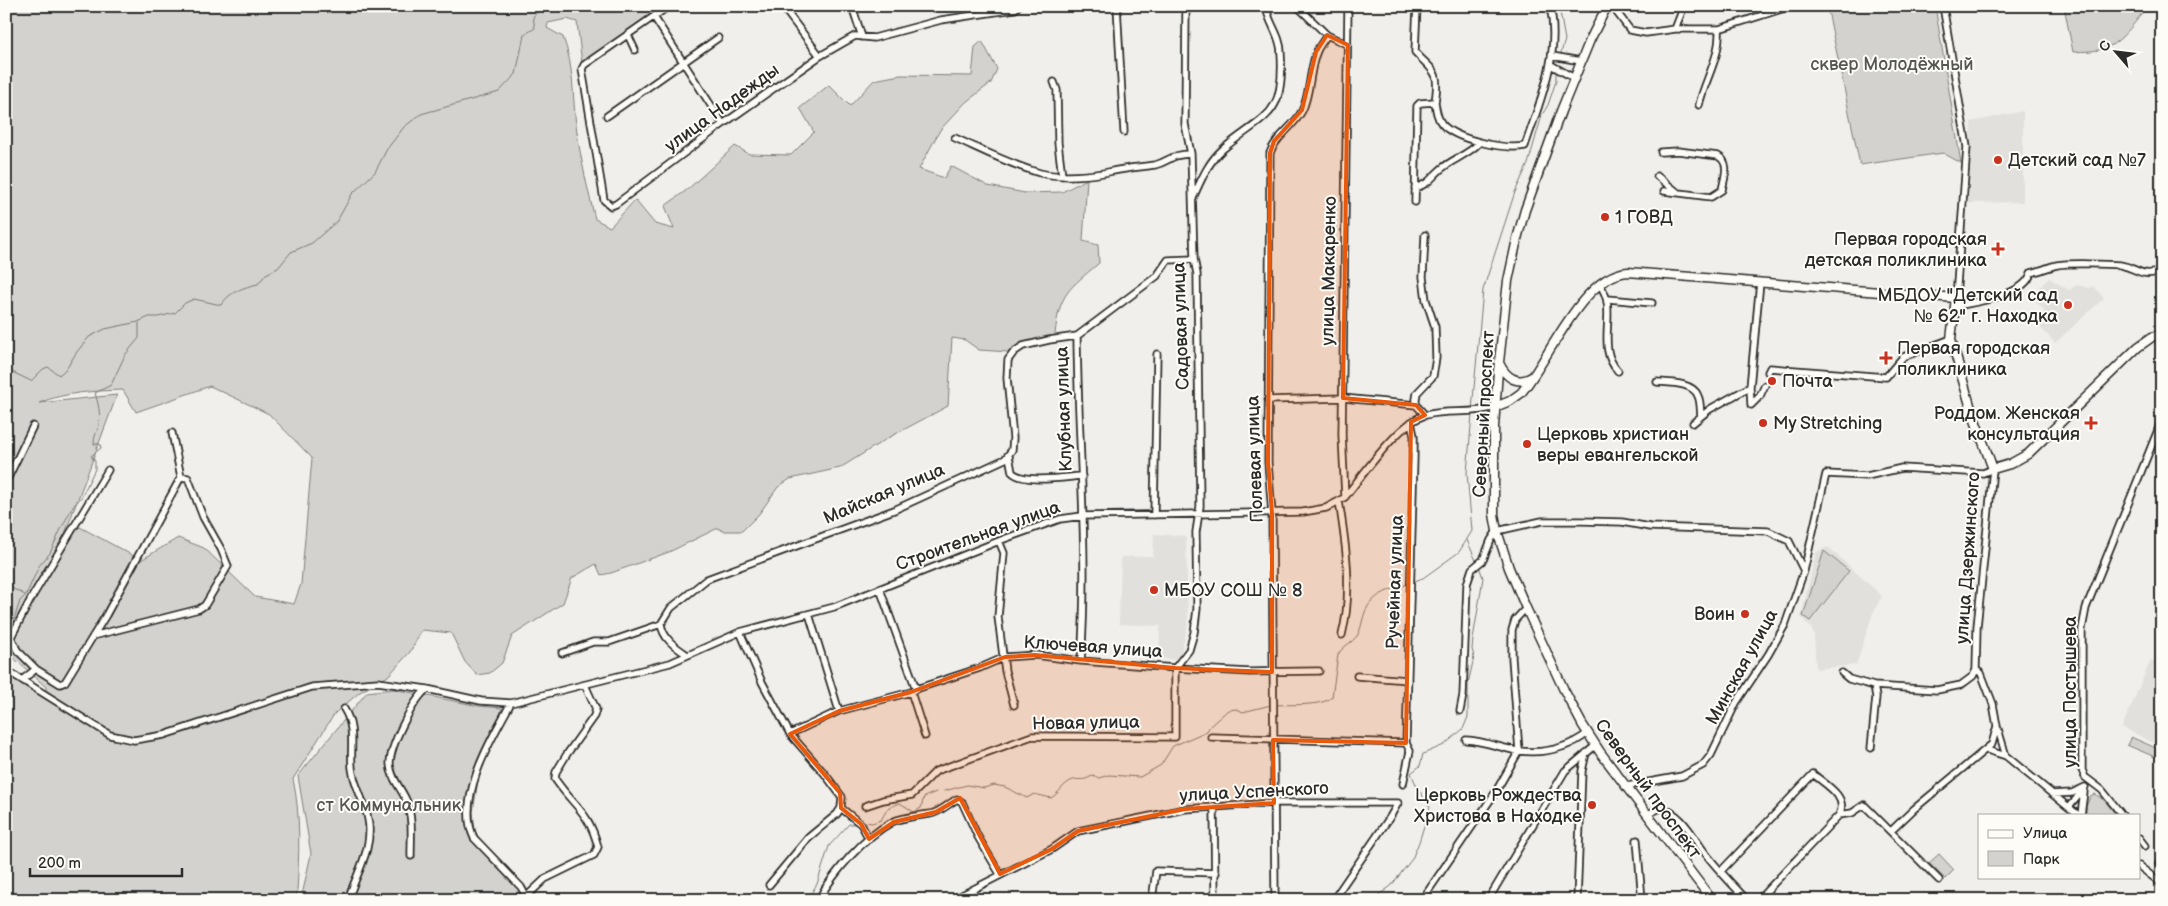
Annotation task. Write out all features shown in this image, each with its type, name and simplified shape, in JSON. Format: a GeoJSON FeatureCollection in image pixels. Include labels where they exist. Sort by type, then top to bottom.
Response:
{"type":"FeatureCollection","features":[{"type":"Feature","properties":{"kind":"main road","name":"Северный проспект"},"geometry":{"type":"LineString","coordinates":[[1607,6],[1581,61],[1547,148],[1517,240],[1508,281],[1495,407],[1493,493],[1497,531],[1526,608],[1564,690],[1588,733],[1712,900]]}},
{"type":"Feature","properties":{"kind":"main road"},"geometry":{"type":"LineString","coordinates":[[1495,407],[1510,401],[1521,393],[1580,305],[1598,284],[1618,272],[1760,282],[1956,302]]}},
{"type":"Feature","properties":{"kind":"main road","name":"улица Дзержинского"},"geometry":{"type":"LineString","coordinates":[[1956,302],[1951,339],[1972,412],[1993,469]]}},
{"type":"Feature","properties":{"kind":"main road"},"geometry":{"type":"LineString","coordinates":[[1993,469],[2010,464],[2028,454],[2138,347],[2152,337],[2162,334]]}},
{"type":"Feature","properties":{"kind":"main road"},"geometry":{"type":"LineString","coordinates":[[1499,363],[1504,374],[1513,380],[1526,380],[1534,375]]}},
{"type":"Feature","properties":{"kind":"street"},"geometry":{"type":"LineString","coordinates":[[634,50],[628,35],[669,6]]}},
{"type":"Feature","properties":{"kind":"street"},"geometry":{"type":"LineString","coordinates":[[782,6],[820,56]]}},
{"type":"Feature","properties":{"kind":"street"},"geometry":{"type":"LineString","coordinates":[[852,6],[862,37]]}},
{"type":"Feature","properties":{"kind":"street"},"geometry":{"type":"LineString","coordinates":[[948,6],[970,6]]}},
{"type":"Feature","properties":{"kind":"street","name":"улица Надежды"},"geometry":{"type":"LineString","coordinates":[[628,35],[584,65],[582,69],[604,200],[611,206],[820,56],[855,36],[874,38],[940,20],[1015,9],[1018,6]]}},
{"type":"Feature","properties":{"kind":"street"},"geometry":{"type":"LineString","coordinates":[[1117,6],[1124,132]]}},
{"type":"Feature","properties":{"kind":"street","name":"Садовая улица"},"geometry":{"type":"LineString","coordinates":[[1175,668],[1188,650],[1194,633],[1197,609],[1196,532],[1200,514],[1197,274],[1194,259],[1191,154],[1185,124],[1186,6]]}},
{"type":"Feature","properties":{"kind":"street"},"geometry":{"type":"LineString","coordinates":[[1192,200],[1206,169],[1215,157],[1262,121],[1278,99],[1282,77],[1282,50],[1277,33],[1268,18],[1266,6]]}},
{"type":"Feature","properties":{"kind":"street"},"geometry":{"type":"LineString","coordinates":[[1297,6],[1327,35],[1348,45]]}},
{"type":"Feature","properties":{"kind":"street","name":"улица Макаренко"},"geometry":{"type":"LineString","coordinates":[[1345,497],[1343,398],[1348,6]]}},
{"type":"Feature","properties":{"kind":"street"},"geometry":{"type":"LineString","coordinates":[[1417,6],[1415,52],[1430,65],[1436,74],[1435,102],[1438,118],[1446,128],[1479,143],[1515,148],[1525,146],[1556,62],[1554,29],[1550,6]]}},
{"type":"Feature","properties":{"kind":"street"},"geometry":{"type":"LineString","coordinates":[[1612,6],[1624,24],[1637,32],[1646,33],[1675,29],[1719,29],[1779,8],[1791,6]]}},
{"type":"Feature","properties":{"kind":"street","name":"улица Дзержинского"},"geometry":{"type":"LineString","coordinates":[[1943,6],[1967,147],[1956,302]]}},
{"type":"Feature","properties":{"kind":"street"},"geometry":{"type":"LineString","coordinates":[[1675,29],[1682,7]]}},
{"type":"Feature","properties":{"kind":"street"},"geometry":{"type":"LineString","coordinates":[[654,17],[723,124]]}},
{"type":"Feature","properties":{"kind":"street"},"geometry":{"type":"LineString","coordinates":[[1699,105],[1717,52],[1720,39],[1719,29]]}},
{"type":"Feature","properties":{"kind":"street","name":"Полевая улица"},"geometry":{"type":"LineString","coordinates":[[1275,900],[1272,514],[1268,462],[1270,153],[1274,141],[1288,130],[1302,110],[1311,82],[1316,52],[1327,35]]}},
{"type":"Feature","properties":{"kind":"street"},"geometry":{"type":"LineString","coordinates":[[607,116],[718,38]]}},
{"type":"Feature","properties":{"kind":"street"},"geometry":{"type":"LineString","coordinates":[[1556,62],[1581,61]]}},
{"type":"Feature","properties":{"kind":"street"},"geometry":{"type":"LineString","coordinates":[[1556,62],[1574,78]]}},
{"type":"Feature","properties":{"kind":"street"},"geometry":{"type":"LineString","coordinates":[[1054,82],[1057,90],[1058,143],[1062,176]]}},
{"type":"Feature","properties":{"kind":"street"},"geometry":{"type":"LineString","coordinates":[[1415,202],[1417,106],[1420,103],[1435,102]]}},
{"type":"Feature","properties":{"kind":"street"},"geometry":{"type":"LineString","coordinates":[[955,138],[1026,168],[1062,176],[1111,172],[1130,167],[1156,164],[1176,155],[1191,154]]}},
{"type":"Feature","properties":{"kind":"street"},"geometry":{"type":"LineString","coordinates":[[1415,188],[1426,185],[1441,169],[1458,160],[1479,143]]}},
{"type":"Feature","properties":{"kind":"street"},"geometry":{"type":"LineString","coordinates":[[1661,152],[1678,151],[1718,156],[1724,159],[1726,163],[1722,190],[1711,197],[1664,191]]}},
{"type":"Feature","properties":{"kind":"street"},"geometry":{"type":"LineString","coordinates":[[1657,176],[1679,193]]}},
{"type":"Feature","properties":{"kind":"street"},"geometry":{"type":"LineString","coordinates":[[1416,405],[1417,393],[1433,376],[1436,358],[1435,327],[1426,300],[1423,277],[1425,235]]}},
{"type":"Feature","properties":{"kind":"street"},"geometry":{"type":"LineString","coordinates":[[1082,476],[1020,478],[1012,472],[1009,456],[1012,450],[1013,438],[1007,378],[1008,360],[1014,352],[1023,346],[1077,336],[1157,276],[1168,260],[1194,259]]}},
{"type":"Feature","properties":{"kind":"street"},"geometry":{"type":"LineString","coordinates":[[1956,302],[1998,297],[2029,280],[2031,273],[2055,265],[2122,266],[2141,274],[2162,271]]}},
{"type":"Feature","properties":{"kind":"street"},"geometry":{"type":"LineString","coordinates":[[1760,282],[1750,387],[1751,405],[1760,396],[1765,385]]}},
{"type":"Feature","properties":{"kind":"street"},"geometry":{"type":"LineString","coordinates":[[1598,284],[1608,299],[1608,349],[1613,366],[1618,371]]}},
{"type":"Feature","properties":{"kind":"street"},"geometry":{"type":"LineString","coordinates":[[1608,299],[1652,303]]}},
{"type":"Feature","properties":{"kind":"street","name":"Клубная улица"},"geometry":{"type":"LineString","coordinates":[[1077,336],[1076,376],[1082,476],[1084,609],[1081,661]]}},
{"type":"Feature","properties":{"kind":"street"},"geometry":{"type":"LineString","coordinates":[[1768,372],[1770,368],[1886,377],[1903,358],[1951,339]]}},
{"type":"Feature","properties":{"kind":"street","name":"Садовая улица"},"geometry":{"type":"LineString","coordinates":[[1154,515],[1157,354]]}},
{"type":"Feature","properties":{"kind":"street"},"geometry":{"type":"LineString","coordinates":[[1657,382],[1682,384],[1696,392],[1699,397],[1700,416]]}},
{"type":"Feature","properties":{"kind":"street"},"geometry":{"type":"LineString","coordinates":[[1693,423],[1700,416],[1750,387]]}},
{"type":"Feature","properties":{"kind":"street"},"geometry":{"type":"LineString","coordinates":[[1268,400],[1343,398],[1416,405],[1425,415]]}},
{"type":"Feature","properties":{"kind":"street","name":"Строительная улица"},"geometry":{"type":"LineString","coordinates":[[511,703],[657,667],[740,632],[809,614],[880,589],[999,541],[1060,519],[1082,516],[1272,514],[1315,511],[1339,502],[1345,497],[1398,434],[1411,422],[1425,415],[1479,413],[1495,407]]}},
{"type":"Feature","properties":{"kind":"street","name":"улица Постышева"},"geometry":{"type":"LineString","coordinates":[[2121,814],[2102,790],[2090,781],[2082,770],[2082,629],[2084,612],[2162,420]]}},
{"type":"Feature","properties":{"kind":"street","name":"Ручейная улица"},"geometry":{"type":"LineString","coordinates":[[1406,743],[1414,436],[1411,422]]}},
{"type":"Feature","properties":{"kind":"street"},"geometry":{"type":"LineString","coordinates":[[6,482],[33,426]]}},
{"type":"Feature","properties":{"kind":"street"},"geometry":{"type":"LineString","coordinates":[[108,470],[32,597],[11,637],[17,650],[36,669],[60,684],[65,682],[94,636],[181,477],[172,433]]}},
{"type":"Feature","properties":{"kind":"street","name":"Майская улица"},"geometry":{"type":"LineString","coordinates":[[661,624],[671,608],[707,580],[902,506],[1009,456]]}},
{"type":"Feature","properties":{"kind":"street","name":"Минская улица"},"geometry":{"type":"LineString","coordinates":[[1627,786],[1682,776],[1707,761],[1744,689],[1768,655],[1785,626],[1804,571],[1826,474],[1867,476],[1902,468],[1983,473],[1993,469]]}},
{"type":"Feature","properties":{"kind":"street","name":"улица Дзержинского"},"geometry":{"type":"LineString","coordinates":[[1976,671],[1977,627],[1993,469]]}},
{"type":"Feature","properties":{"kind":"street"},"geometry":{"type":"LineString","coordinates":[[94,636],[205,606],[228,566],[221,549],[203,518],[188,478],[181,477]]}},
{"type":"Feature","properties":{"kind":"street"},"geometry":{"type":"LineString","coordinates":[[1339,502],[1348,577],[1345,621],[1342,635]]}},
{"type":"Feature","properties":{"kind":"street"},"geometry":{"type":"LineString","coordinates":[[1460,711],[1463,696],[1467,584],[1472,568],[1487,553],[1490,540],[1497,531],[1542,521],[1622,522],[1650,527],[1768,531],[1789,541],[1804,571]]}},
{"type":"Feature","properties":{"kind":"street"},"geometry":{"type":"LineString","coordinates":[[999,541],[1004,553],[998,617],[1009,690],[1014,705]]}},
{"type":"Feature","properties":{"kind":"street"},"geometry":{"type":"LineString","coordinates":[[880,589],[913,691],[925,736]]}},
{"type":"Feature","properties":{"kind":"street"},"geometry":{"type":"LineString","coordinates":[[1422,900],[1495,792],[1519,751],[1512,658],[1512,630],[1516,620],[1526,608]]}},
{"type":"Feature","properties":{"kind":"street"},"geometry":{"type":"LineString","coordinates":[[809,614],[839,711]]}},
{"type":"Feature","properties":{"kind":"street"},"geometry":{"type":"LineString","coordinates":[[562,653],[593,642],[609,642],[661,624],[662,633],[673,645],[686,654]]}},
{"type":"Feature","properties":{"kind":"street"},"geometry":{"type":"LineString","coordinates":[[740,632],[762,682],[790,734],[840,793],[841,808],[834,817],[809,837],[769,885]]}},
{"type":"Feature","properties":{"kind":"street","name":"Ключевая улица"},"geometry":{"type":"LineString","coordinates":[[790,734],[839,711],[913,691],[980,668],[1005,657],[1035,655],[1081,661],[1175,668],[1272,672],[1319,671]]}},
{"type":"Feature","properties":{"kind":"street","name":"Новая улица"},"geometry":{"type":"LineString","coordinates":[[865,806],[883,800],[912,795],[936,771],[1032,736],[1175,737],[1175,668]]}},
{"type":"Feature","properties":{"kind":"street"},"geometry":{"type":"LineString","coordinates":[[22,680],[36,669]]}},
{"type":"Feature","properties":{"kind":"street"},"geometry":{"type":"LineString","coordinates":[[6,670],[110,735],[134,740],[164,735],[312,687],[378,682],[427,689],[481,701],[511,703],[481,760],[471,793],[470,830],[474,838],[521,886],[528,898],[545,879],[594,855],[598,847],[594,829],[585,814],[555,779],[556,772],[567,754],[594,716],[596,709],[585,685]]}},
{"type":"Feature","properties":{"kind":"street"},"geometry":{"type":"LineString","coordinates":[[1842,674],[1850,679],[1874,686],[1937,690],[1961,685],[1973,676],[1976,671],[1981,673],[1988,690],[2006,756]]}},
{"type":"Feature","properties":{"kind":"street"},"geometry":{"type":"LineString","coordinates":[[1357,676],[1408,680]]}},
{"type":"Feature","properties":{"kind":"street"},"geometry":{"type":"LineString","coordinates":[[1871,748],[1876,697],[1874,686]]}},
{"type":"Feature","properties":{"kind":"street"},"geometry":{"type":"LineString","coordinates":[[411,856],[410,812],[406,800],[394,779],[390,763],[392,752],[407,715],[421,694],[427,689]]}},
{"type":"Feature","properties":{"kind":"street"},"geometry":{"type":"LineString","coordinates":[[344,709],[353,729],[352,767],[370,829],[359,874],[348,900]]}},
{"type":"Feature","properties":{"kind":"street"},"geometry":{"type":"LineString","coordinates":[[1891,831],[1914,809],[1987,750],[1992,744],[1997,726]]}},
{"type":"Feature","properties":{"kind":"street"},"geometry":{"type":"LineString","coordinates":[[1466,740],[1480,741],[1519,751],[1557,749],[1566,747],[1588,733]]}},
{"type":"Feature","properties":{"kind":"street"},"geometry":{"type":"LineString","coordinates":[[1211,737],[1406,743],[1410,751],[1403,784]]}},
{"type":"Feature","properties":{"kind":"street"},"geometry":{"type":"LineString","coordinates":[[1488,900],[1565,770],[1596,746]]}},
{"type":"Feature","properties":{"kind":"street"},"geometry":{"type":"LineString","coordinates":[[1987,750],[2006,756],[2079,814]]}},
{"type":"Feature","properties":{"kind":"street"},"geometry":{"type":"LineString","coordinates":[[1577,900],[1582,771],[1586,753]]}},
{"type":"Feature","properties":{"kind":"street"},"geometry":{"type":"LineString","coordinates":[[1721,871],[1813,774],[1841,800],[1843,806],[1839,815],[1758,900]]}},
{"type":"Feature","properties":{"kind":"street"},"geometry":{"type":"LineString","coordinates":[[2069,807],[2090,781]]}},
{"type":"Feature","properties":{"kind":"street"},"geometry":{"type":"LineString","coordinates":[[2052,794],[2072,793],[2085,787]]}},
{"type":"Feature","properties":{"kind":"street"},"geometry":{"type":"LineString","coordinates":[[2080,814],[2085,787]]}},
{"type":"Feature","properties":{"kind":"street"},"geometry":{"type":"LineString","coordinates":[[818,900],[836,875],[869,840],[894,822],[936,812],[957,799],[962,802],[978,836],[1000,874]]}},
{"type":"Feature","properties":{"kind":"street","name":"улица Успенского"},"geometry":{"type":"LineString","coordinates":[[952,900],[1052,849],[1078,831],[1185,809],[1214,806],[1274,803],[1398,803],[1333,900]]}},
{"type":"Feature","properties":{"kind":"street"},"geometry":{"type":"LineString","coordinates":[[1839,815],[1852,813],[1864,805],[1940,880]]}},
{"type":"Feature","properties":{"kind":"street"},"geometry":{"type":"LineString","coordinates":[[1214,806],[1215,900]]}},
{"type":"Feature","properties":{"kind":"street"},"geometry":{"type":"LineString","coordinates":[[841,808],[861,824],[869,840]]}},
{"type":"Feature","properties":{"kind":"street"},"geometry":{"type":"LineString","coordinates":[[1648,814],[1660,808],[1674,815],[1694,834],[1703,850],[1747,900]]}},
{"type":"Feature","properties":{"kind":"street"},"geometry":{"type":"LineString","coordinates":[[2140,839],[2145,846]]}},
{"type":"Feature","properties":{"kind":"street"},"geometry":{"type":"LineString","coordinates":[[1637,840],[1642,900]]}},
{"type":"Feature","properties":{"kind":"street"},"geometry":{"type":"LineString","coordinates":[[2140,867],[2162,884]]}},
{"type":"Feature","properties":{"kind":"street"},"geometry":{"type":"LineString","coordinates":[[1152,900],[1156,871],[1216,873]]}},
{"type":"Feature","properties":{"kind":"highlighted area"},"geometry":{"type":"Polygon","coordinates":[[[1327,35],[1348,45],[1343,398],[1416,405],[1425,415],[1411,422],[1406,743],[1273,740],[1274,803],[1185,809],[1078,831],[1052,849],[1000,874],[960,798],[936,812],[894,822],[869,839],[861,824],[841,808],[840,793],[790,734],[839,711],[911,692],[1005,657],[1035,655],[1175,668],[1272,672],[1272,514],[1268,462],[1270,153],[1274,141],[1302,110],[1316,52],[1327,35]]]}},
{"type":"Feature","properties":{"kind":"shaded area"},"geometry":{"type":"Polygon","coordinates":[[[2023,111],[2023,202],[1968,203],[1971,122],[2023,111]]]}},
{"type":"Feature","properties":{"kind":"shaded area","name":"МБДОУ \"Детский сад № 62\" г. Находка"},"geometry":{"type":"Polygon","coordinates":[[[2049,278],[2069,290],[2077,285],[2090,288],[2093,286],[2104,298],[2055,343],[2034,321],[2045,311],[2031,296],[2049,278]]]}},
{"type":"Feature","properties":{"kind":"shaded area","name":"МБОУ СОШ № 8"},"geometry":{"type":"Polygon","coordinates":[[[1154,534],[1186,536],[1188,624],[1179,660],[1159,658],[1160,626],[1119,624],[1121,557],[1153,556],[1154,534]]]}},
{"type":"Feature","properties":{"kind":"shaded area"},"geometry":{"type":"Polygon","coordinates":[[[1828,547],[1882,596],[1873,613],[1856,665],[1816,669],[1814,635],[1811,628],[1801,617],[1816,552],[1828,547]]]}},
{"type":"Feature","properties":{"kind":"shaded area"},"geometry":{"type":"Polygon","coordinates":[[[2151,660],[2162,665],[2162,747],[2122,727],[2151,660]]]}},
{"type":"Feature","properties":{"kind":"green space"},"geometry":{"type":"Polygon","coordinates":[[[6,6],[663,6],[582,64],[577,22],[567,19],[548,23],[547,28],[563,37],[570,60],[575,120],[595,219],[610,227],[635,200],[655,224],[674,229],[665,206],[688,189],[735,146],[749,154],[791,155],[814,132],[800,108],[829,85],[850,106],[874,80],[900,75],[972,76],[975,47],[982,41],[997,69],[991,83],[966,102],[940,130],[919,169],[944,178],[951,166],[988,186],[1025,193],[1062,192],[1087,179],[1083,241],[1098,245],[1099,263],[1067,293],[1059,310],[1055,335],[1009,352],[979,350],[965,340],[952,338],[948,406],[888,438],[840,468],[790,479],[778,487],[759,514],[742,531],[723,531],[718,528],[669,552],[611,573],[601,575],[596,564],[572,578],[563,603],[512,636],[502,663],[490,673],[477,675],[465,662],[451,633],[422,630],[410,652],[388,676],[360,692],[335,713],[293,779],[299,835],[297,892],[295,900],[6,900],[6,668],[46,692],[46,687],[9,654],[6,661],[6,6]],[[210,386],[136,412],[123,390],[70,394],[39,403],[117,395],[61,544],[80,527],[141,560],[178,538],[204,548],[255,597],[294,604],[301,584],[312,458],[269,414],[210,386]]]}},
{"type":"Feature","properties":{"kind":"green space","name":"сквер Молодёжный"},"geometry":{"type":"Polygon","coordinates":[[[1827,6],[1935,6],[1961,163],[1943,153],[1860,165],[1827,6]]]}},
{"type":"Feature","properties":{"kind":"green space"},"geometry":{"type":"Polygon","coordinates":[[[2064,6],[2147,6],[2130,29],[2113,44],[2100,50],[2073,52],[2064,6]]]}},
{"type":"Feature","properties":{"kind":"green space"},"geometry":{"type":"Polygon","coordinates":[[[1824,551],[1849,571],[1810,621],[1803,616],[1824,551]]]}},
{"type":"Feature","properties":{"kind":"green space","name":"ст Коммунальник"},"geometry":{"type":"Polygon","coordinates":[[[393,689],[479,706],[502,708],[492,744],[478,780],[473,812],[475,831],[481,842],[528,893],[530,900],[301,900],[311,854],[298,776],[367,692],[393,689]]]}},
{"type":"Feature","properties":{"kind":"green space"},"geometry":{"type":"Polygon","coordinates":[[[2131,737],[2158,749],[2155,757],[2127,745],[2131,737]]]}},
{"type":"Feature","properties":{"kind":"green space"},"geometry":{"type":"Polygon","coordinates":[[[2095,794],[2105,801],[2115,814],[2086,814],[2086,807],[2090,796],[2095,794]]]}},
{"type":"Feature","properties":{"kind":"green space"},"geometry":{"type":"Polygon","coordinates":[[[1939,854],[1954,870],[1945,879],[1929,863],[1939,854]]]}},
{"type":"Feature","properties":{"kind":"waterway"},"geometry":{"type":"LineString","coordinates":[[6,369],[31,381],[43,369],[48,367],[59,375],[67,368],[89,337],[105,329],[138,322],[149,317],[175,313],[185,303],[194,299],[221,305],[224,300],[237,291],[258,284],[266,274],[278,268],[291,252],[312,243],[337,221],[352,194],[375,172],[387,149],[404,127],[421,114],[499,92],[516,74],[524,35],[535,28],[533,17],[542,6]]}},
{"type":"Feature","properties":{"kind":"waterway"},"geometry":{"type":"LineString","coordinates":[[1559,6],[1565,40],[1560,56]]}},
{"type":"Feature","properties":{"kind":"waterway"},"geometry":{"type":"LineString","coordinates":[[1472,410],[1483,290],[1515,192],[1528,164],[1542,115],[1548,105],[1556,81],[1556,70]]}},
{"type":"Feature","properties":{"kind":"waterway"},"geometry":{"type":"LineString","coordinates":[[9,635],[20,601],[26,595],[39,566],[50,553],[72,508],[82,496],[95,469],[95,461],[91,456],[101,448],[100,444],[94,444],[100,417],[95,393],[111,385],[125,355],[139,338],[139,323]]}},
{"type":"Feature","properties":{"kind":"waterway"},"geometry":{"type":"LineString","coordinates":[[1412,582],[1423,578],[1459,552],[1472,531],[1467,473],[1472,414]]}},
{"type":"Feature","properties":{"kind":"waterway"},"geometry":{"type":"LineString","coordinates":[[1467,540],[1477,563]]}},
{"type":"Feature","properties":{"kind":"waterway"},"geometry":{"type":"LineString","coordinates":[[1372,900],[1391,886],[1412,859],[1430,807],[1417,787],[1411,773],[1420,766],[1423,754],[1444,745],[1463,729],[1468,717],[1468,684],[1474,657],[1472,649],[1473,639],[1483,578],[1479,566]]}},
{"type":"Feature","properties":{"kind":"waterway"},"geometry":{"type":"LineString","coordinates":[[1275,705],[1313,704],[1332,697],[1338,655],[1357,636],[1369,604],[1384,592],[1408,584]]}},
{"type":"Feature","properties":{"kind":"waterway"},"geometry":{"type":"LineString","coordinates":[[6,585],[25,595]]}},
{"type":"Feature","properties":{"kind":"waterway"},"geometry":{"type":"LineString","coordinates":[[6,645],[9,639]]}},
{"type":"Feature","properties":{"kind":"waterway"},"geometry":{"type":"LineString","coordinates":[[944,791],[967,785],[984,788],[994,785],[1005,787],[1027,798],[1034,794],[1051,798],[1073,780],[1092,776],[1099,778],[1109,775],[1140,777],[1161,765],[1173,746],[1207,731],[1228,710],[1237,709],[1243,712],[1271,705]]}},
{"type":"Feature","properties":{"kind":"waterway"},"geometry":{"type":"LineString","coordinates":[[865,822],[872,823],[881,820],[888,808],[900,803],[914,812],[921,808],[924,797],[936,792]]}},
{"type":"Feature","properties":{"kind":"waterway"},"geometry":{"type":"LineString","coordinates":[[6,803],[11,812],[12,831],[6,836]]}},
{"type":"Feature","properties":{"kind":"waterway"},"geometry":{"type":"LineString","coordinates":[[807,900],[817,884],[829,846],[849,824],[856,824]]}},
{"type":"Feature","properties":{"kind":"place","name":"Детский сад №7"},"geometry":{"type":"Point","coordinates":[1998,160]}},
{"type":"Feature","properties":{"kind":"place","name":"1 ГОВД"},"geometry":{"type":"Point","coordinates":[1605,217]}},
{"type":"Feature","properties":{"kind":"place","name":"Первая городская детская поликлиника"},"geometry":{"type":"Point","coordinates":[1998,249]}},
{"type":"Feature","properties":{"kind":"place","name":"МБДОУ \"Детский сад № 62\" г. Находка"},"geometry":{"type":"Point","coordinates":[2068,305]}},
{"type":"Feature","properties":{"kind":"place","name":"Первая городская поликлиника"},"geometry":{"type":"Point","coordinates":[1886,358]}},
{"type":"Feature","properties":{"kind":"place","name":"Почта"},"geometry":{"type":"Point","coordinates":[1772,381]}},
{"type":"Feature","properties":{"kind":"place","name":"My Stretching"},"geometry":{"type":"Point","coordinates":[1763,423]}},
{"type":"Feature","properties":{"kind":"place","name":"Роддом. Женская консультация"},"geometry":{"type":"Point","coordinates":[2091,423]}},
{"type":"Feature","properties":{"kind":"place","name":"Церковь христиан веры евангельской"},"geometry":{"type":"Point","coordinates":[1527,444]}},
{"type":"Feature","properties":{"kind":"place","name":"МБОУ СОШ № 8"},"geometry":{"type":"Point","coordinates":[1154,590]}},
{"type":"Feature","properties":{"kind":"place","name":"Воин"},"geometry":{"type":"Point","coordinates":[1745,614]}},
{"type":"Feature","properties":{"kind":"place","name":"Церковь Рождества Христова в Находке"},"geometry":{"type":"Point","coordinates":[1592,805]}}]}
